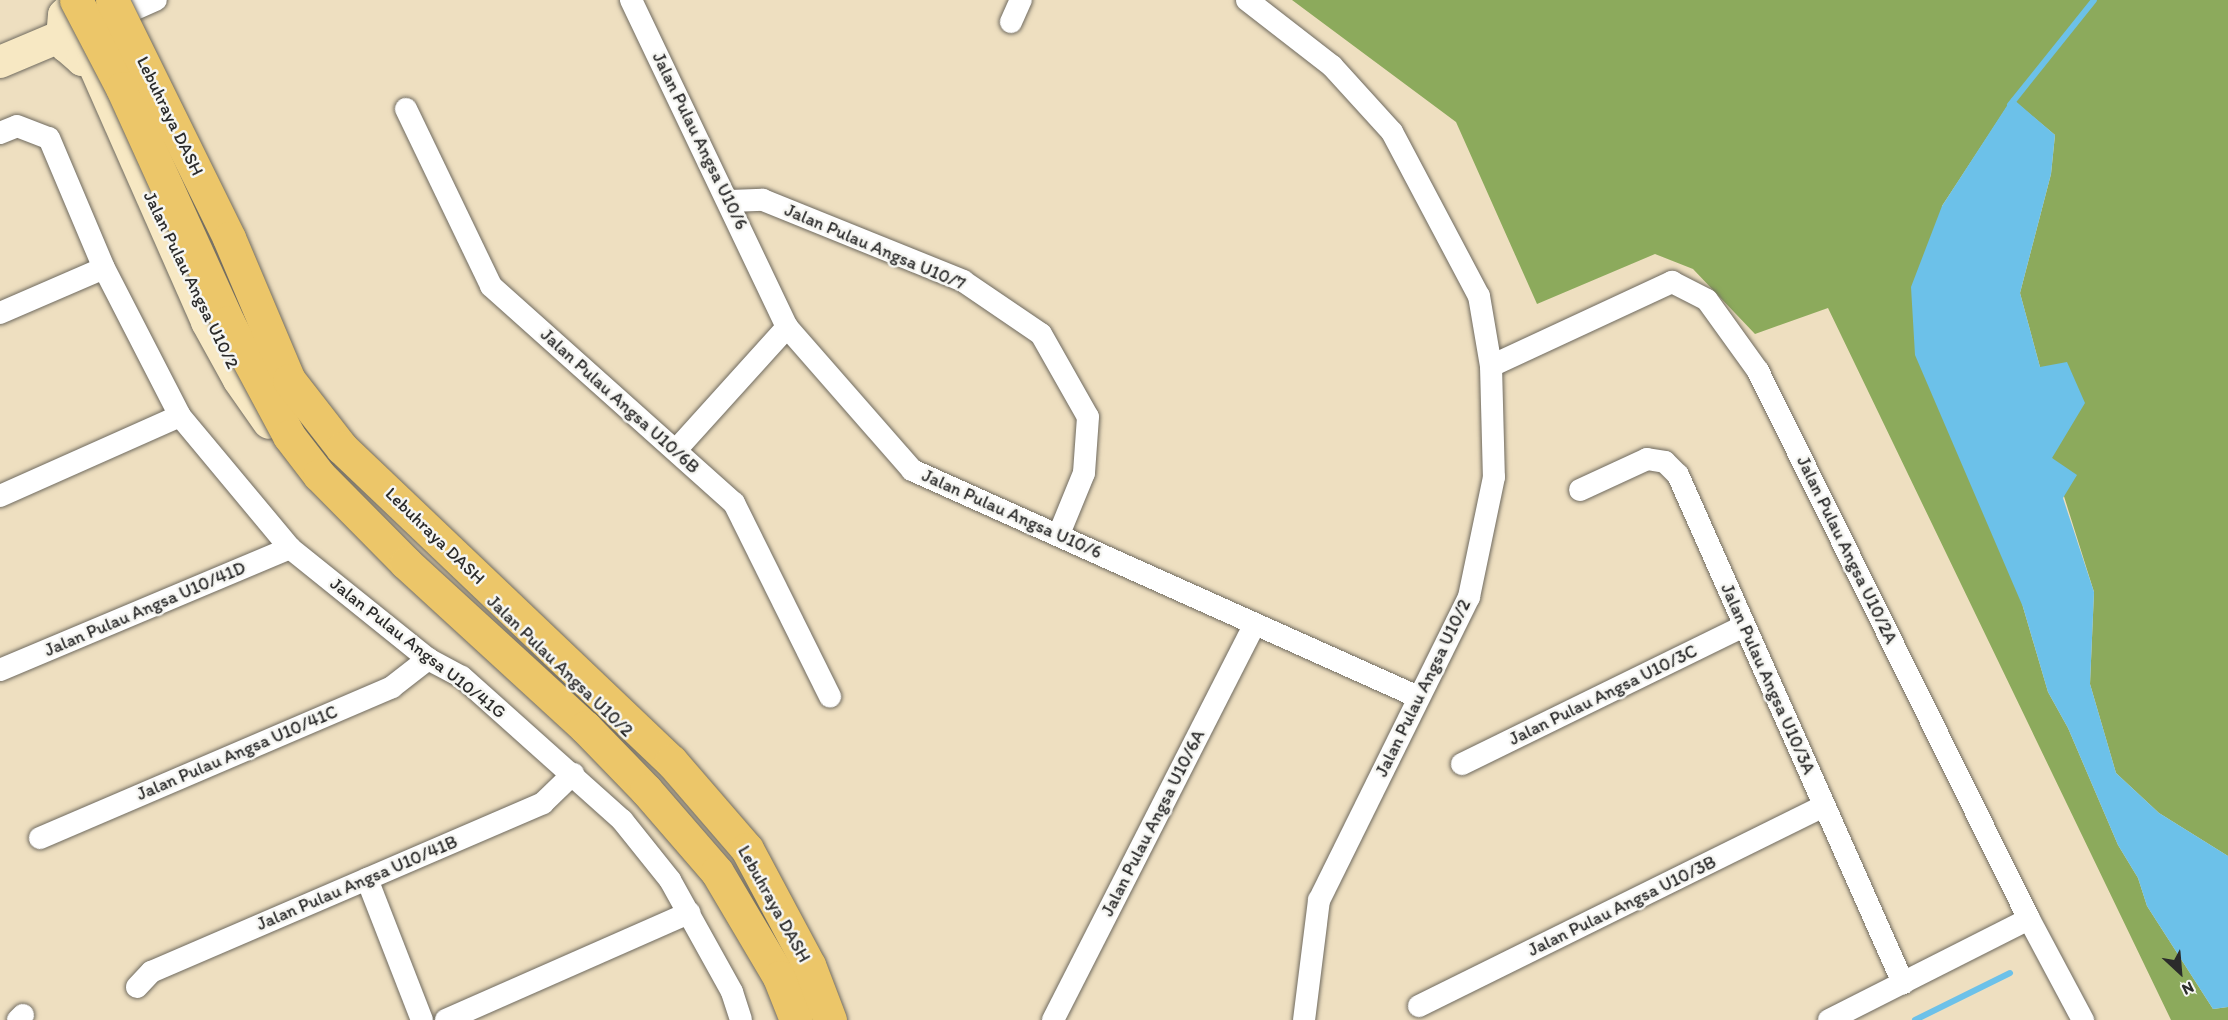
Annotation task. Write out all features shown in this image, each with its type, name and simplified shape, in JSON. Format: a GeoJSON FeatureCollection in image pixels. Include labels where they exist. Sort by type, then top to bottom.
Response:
{"type":"FeatureCollection","features":[{"type":"Feature","properties":{"kind":"highway","name":"Lebuhraya DASH"},"geometry":{"type":"LineString","coordinates":[[73,2],[122,88],[228,322],[289,436],[365,523],[585,727],[653,798],[717,872],[779,977],[796,1020]]}},
{"type":"Feature","properties":{"kind":"highway","name":"Lebuhraya DASH"},"geometry":{"type":"LineString","coordinates":[[116,4],[229,238],[289,380],[342,448],[671,761],[747,849],[809,965],[830,1020]]}},
{"type":"Feature","properties":{"kind":"street"},"geometry":{"type":"LineString","coordinates":[[73,2],[64,15],[62,36],[73,55],[93,63],[104,61],[122,49],[128,32],[116,4],[156,0]]}},
{"type":"Feature","properties":{"kind":"street","name":"Jalan Pulau Angsa U10/6"},"geometry":{"type":"LineString","coordinates":[[631,0],[730,201],[788,327],[912,470],[1059,534],[1254,626],[1418,697]]}},
{"type":"Feature","properties":{"kind":"street"},"geometry":{"type":"LineString","coordinates":[[1011,22],[1021,0]]}},
{"type":"Feature","properties":{"kind":"street","name":"Jalan Pulau Angsa U10/2"},"geometry":{"type":"LineString","coordinates":[[1247,0],[1332,66],[1392,132],[1479,296],[1491,366],[1494,477],[1469,597],[1319,900],[1304,1020]]}},
{"type":"Feature","properties":{"kind":"street"},"geometry":{"type":"LineString","coordinates":[[0,62],[62,36]]}},
{"type":"Feature","properties":{"kind":"street","name":"Jalan Pulau Angsa U10/2"},"geometry":{"type":"LineString","coordinates":[[122,49],[242,324],[285,389],[339,455],[654,755],[739,852],[780,925],[820,1020]]}},
{"type":"Feature","properties":{"kind":"street","name":"Jalan Pulau Angsa U10/2"},"geometry":{"type":"LineString","coordinates":[[93,63],[207,322],[239,380],[312,484],[404,578],[632,792],[732,915],[786,1020]]}},
{"type":"Feature","properties":{"kind":"street","name":"Jalan Pulau Angsa U10/6B"},"geometry":{"type":"LineString","coordinates":[[406,110],[491,286],[734,502],[830,696]]}},
{"type":"Feature","properties":{"kind":"street","name":"Jalan Pulau Angsa U10/41G"},"geometry":{"type":"LineString","coordinates":[[0,133],[17,126],[49,138],[104,268],[180,416],[290,548],[428,659],[462,677],[573,774],[639,838],[689,913],[732,992],[741,1020]]}},
{"type":"Feature","properties":{"kind":"street","name":"Jalan Pulau Angsa U10/7"},"geometry":{"type":"LineString","coordinates":[[730,201],[763,200],[963,281],[1041,334],[1088,417],[1084,473],[1059,534]]}},
{"type":"Feature","properties":{"kind":"street"},"geometry":{"type":"LineString","coordinates":[[0,313],[104,268]]}},
{"type":"Feature","properties":{"kind":"street","name":"Jalan Pulau Angsa U10/2A"},"geometry":{"type":"LineString","coordinates":[[1491,366],[1672,282],[1707,300],[1758,371],[2029,919],[2083,1020]]}},
{"type":"Feature","properties":{"kind":"street"},"geometry":{"type":"LineString","coordinates":[[676,450],[788,327]]}},
{"type":"Feature","properties":{"kind":"street"},"geometry":{"type":"LineString","coordinates":[[0,496],[180,416]]}},
{"type":"Feature","properties":{"kind":"street","name":"Jalan Pulau Angsa U10/3A"},"geometry":{"type":"LineString","coordinates":[[1581,490],[1647,459],[1665,462],[1678,475],[1903,983]]}},
{"type":"Feature","properties":{"kind":"street","name":"Jalan Pulau Angsa U10/41D"},"geometry":{"type":"LineString","coordinates":[[0,670],[290,548]]}},
{"type":"Feature","properties":{"kind":"street","name":"Jalan Pulau Angsa U10/6A"},"geometry":{"type":"LineString","coordinates":[[1053,1020],[1254,626]]}},
{"type":"Feature","properties":{"kind":"street","name":"Jalan Pulau Angsa U10/3C"},"geometry":{"type":"LineString","coordinates":[[1462,764],[1744,626]]}},
{"type":"Feature","properties":{"kind":"street","name":"Jalan Pulau Angsa U10/41C"},"geometry":{"type":"LineString","coordinates":[[40,838],[392,687],[428,659]]}},
{"type":"Feature","properties":{"kind":"street","name":"Jalan Pulau Angsa U10/41B"},"geometry":{"type":"LineString","coordinates":[[137,987],[151,972],[543,803],[573,774]]}},
{"type":"Feature","properties":{"kind":"street","name":"Jalan Pulau Angsa U10/3B"},"geometry":{"type":"LineString","coordinates":[[1419,1006],[1824,806]]}},
{"type":"Feature","properties":{"kind":"street"},"geometry":{"type":"LineString","coordinates":[[367,879],[422,1020]]}},
{"type":"Feature","properties":{"kind":"street"},"geometry":{"type":"LineString","coordinates":[[446,1020],[689,913]]}},
{"type":"Feature","properties":{"kind":"street"},"geometry":{"type":"LineString","coordinates":[[1829,1020],[2029,919]]}},
{"type":"Feature","properties":{"kind":"green space"},"geometry":{"type":"Polygon","coordinates":[[[1292,0],[2228,0],[2228,856],[2159,813],[2116,773],[2090,684],[2094,592],[2052,458],[2040,367],[2020,293],[2051,174],[2055,135],[2012,99],[1942,206],[2023,607],[2048,692],[2068,728],[2118,845],[2138,878],[2147,906],[2213,1009],[2228,1007],[2228,1020],[2171,1020],[1828,308],[1755,334],[1693,269],[1655,254],[1537,304],[1456,122],[1292,0]]]}},
{"type":"Feature","properties":{"kind":"water"},"geometry":{"type":"Polygon","coordinates":[[[2012,98],[2055,135],[2051,174],[2020,293],[2040,367],[2067,362],[2085,403],[2052,458],[2077,475],[2063,498],[2094,592],[2090,684],[2116,773],[2159,813],[2228,856],[2228,1007],[2213,1009],[2147,906],[2138,878],[2118,845],[2068,728],[2048,692],[2023,607],[1915,355],[1911,287],[1942,206],[2012,98]]]}},
{"type":"Feature","properties":{"kind":"waterway"},"geometry":{"type":"LineString","coordinates":[[2010,105],[2094,0]]}},
{"type":"Feature","properties":{"kind":"waterway"},"geometry":{"type":"LineString","coordinates":[[1915,1020],[2010,973]]}}]}
